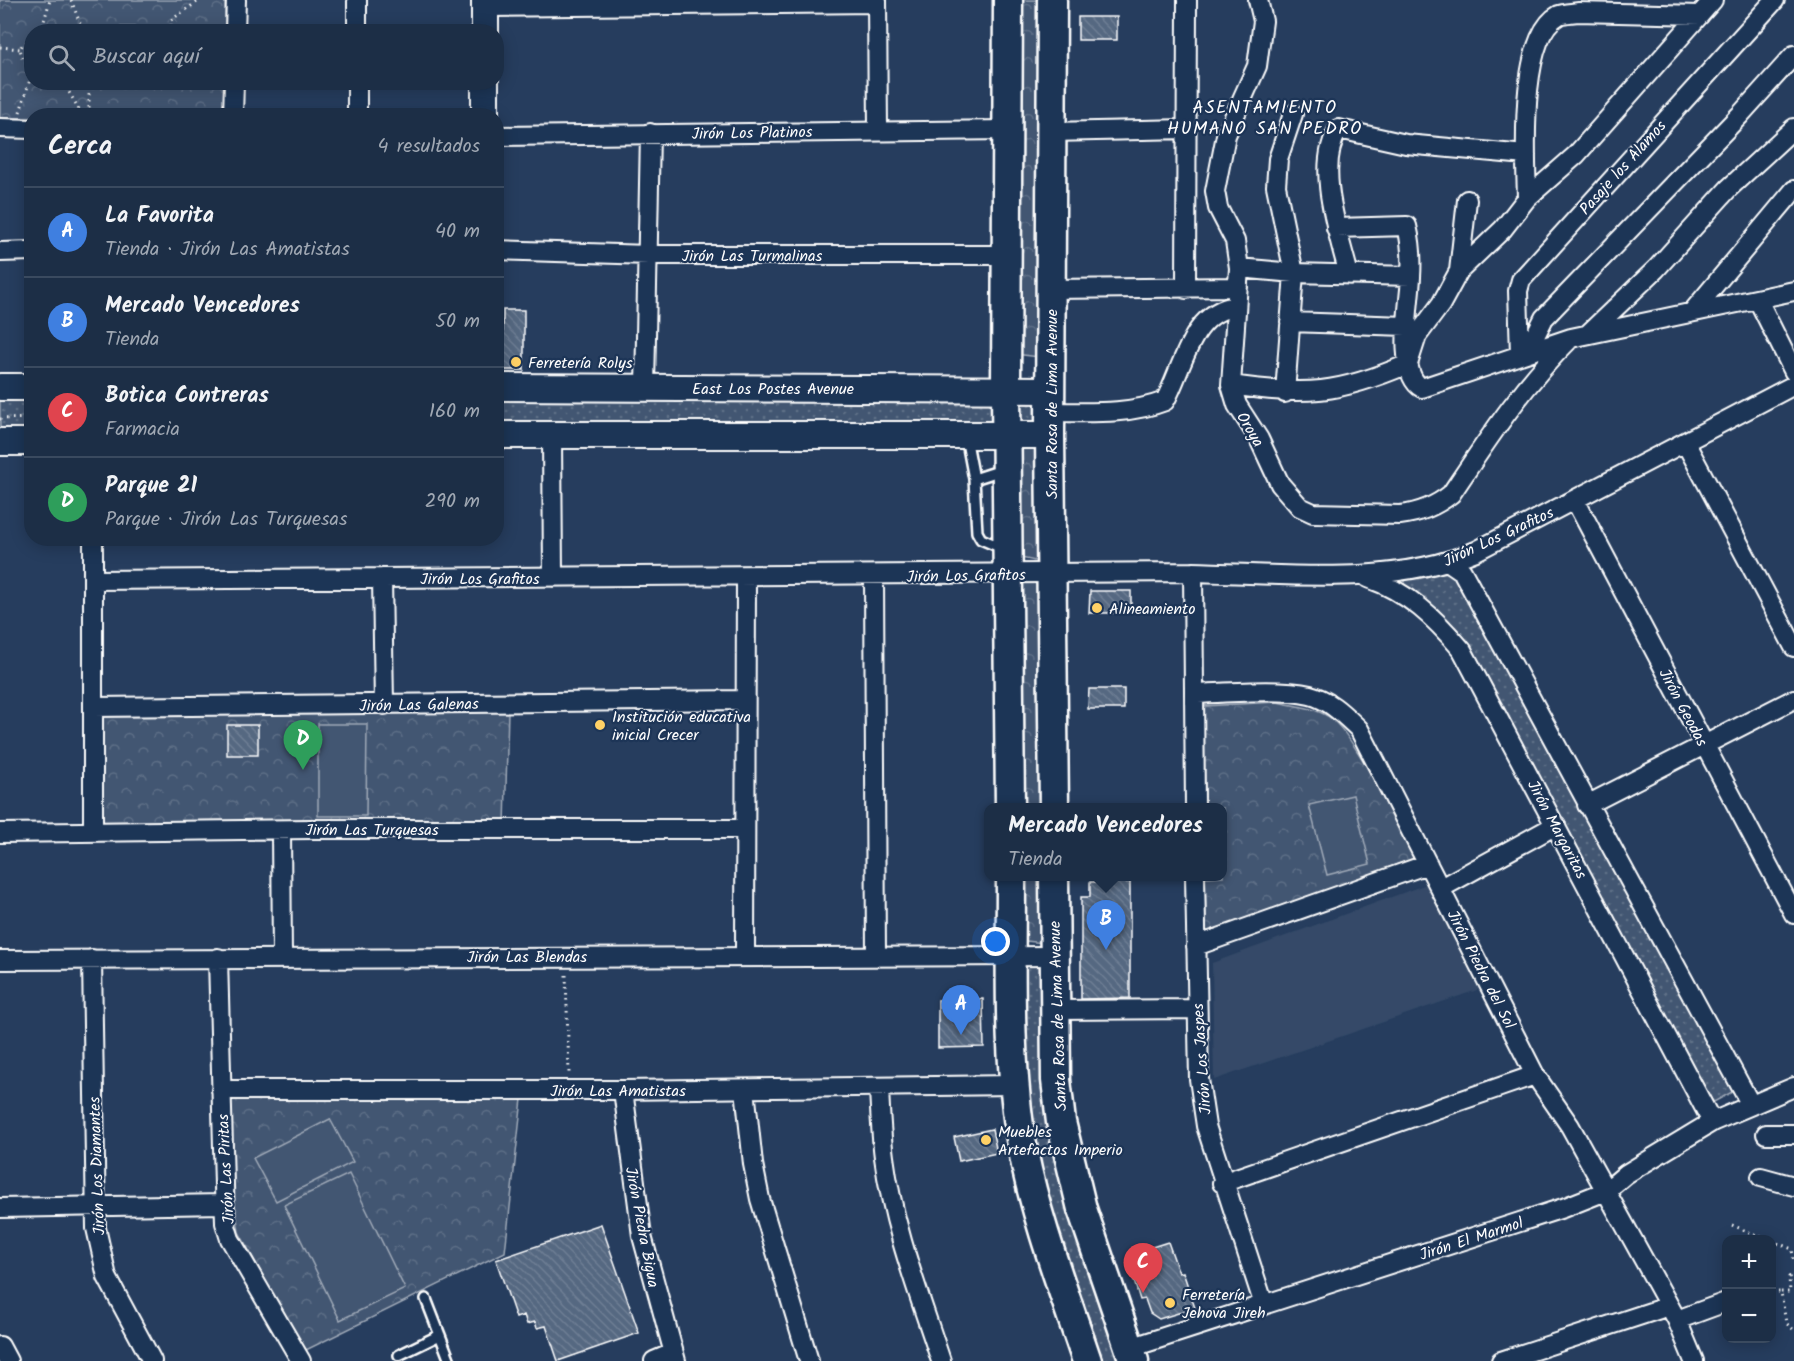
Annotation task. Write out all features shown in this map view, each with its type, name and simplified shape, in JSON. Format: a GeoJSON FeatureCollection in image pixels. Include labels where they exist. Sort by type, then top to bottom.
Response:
{"type":"FeatureCollection","features":[{"type":"Feature","properties":{"kind":"main road"},"geometry":{"type":"LineString","coordinates":[[1008,0],[1006,434],[1010,803]]}},
{"type":"Feature","properties":{"kind":"main road","name":"Santa Rosa de Lima Avenue"},"geometry":{"type":"LineString","coordinates":[[1052,0],[1050,412],[1054,803]]}},
{"type":"Feature","properties":{"kind":"main road"},"geometry":{"type":"LineString","coordinates":[[485,90],[485,108]]}},
{"type":"Feature","properties":{"kind":"main road"},"geometry":{"type":"LineString","coordinates":[[0,387],[24,387]]}},
{"type":"Feature","properties":{"kind":"main road","name":"East Los Postes Avenue"},"geometry":{"type":"LineString","coordinates":[[504,387],[1006,389],[1050,412]]}},
{"type":"Feature","properties":{"kind":"main road"},"geometry":{"type":"LineString","coordinates":[[504,435],[1006,434],[1050,412]]}},
{"type":"Feature","properties":{"kind":"main road"},"geometry":{"type":"LineString","coordinates":[[0,442],[24,442]]}},
{"type":"Feature","properties":{"kind":"main road"},"geometry":{"type":"LineString","coordinates":[[1011,881],[1015,1085],[1023,1150],[1031,1183],[1087,1361]]}},
{"type":"Feature","properties":{"kind":"main road","name":"Santa Rosa de Lima Avenue"},"geometry":{"type":"LineString","coordinates":[[1054,881],[1056,1080],[1065,1148],[1082,1209],[1132,1355]]}},
{"type":"Feature","properties":{"kind":"street"},"geometry":{"type":"LineString","coordinates":[[235,24],[236,0]]}},
{"type":"Feature","properties":{"kind":"street"},"geometry":{"type":"LineString","coordinates":[[357,0],[357,24]]}},
{"type":"Feature","properties":{"kind":"street"},"geometry":{"type":"LineString","coordinates":[[1186,289],[1187,0]]}},
{"type":"Feature","properties":{"kind":"street","name":"Oroya"},"geometry":{"type":"LineString","coordinates":[[1258,0],[1263,21],[1257,66],[1226,135],[1215,191],[1218,208],[1235,241],[1239,267],[1231,385],[1237,405],[1259,439],[1280,484],[1300,507],[1313,513],[1400,515],[1423,510],[1451,494],[1514,399],[1540,369],[1656,269],[1729,188],[1794,128]]}},
{"type":"Feature","properties":{"kind":"street"},"geometry":{"type":"LineString","coordinates":[[1231,385],[1285,393],[1334,390],[1361,384],[1408,364],[1417,336],[1459,272],[1503,229],[1527,198],[1576,155],[1713,0]]}},
{"type":"Feature","properties":{"kind":"street","name":"Pasaje los Alamos"},"geometry":{"type":"LineString","coordinates":[[1523,353],[1518,291],[1521,280],[1775,0]]}},
{"type":"Feature","properties":{"kind":"street"},"geometry":{"type":"LineString","coordinates":[[485,13],[877,1],[878,130]]}},
{"type":"Feature","properties":{"kind":"street"},"geometry":{"type":"LineString","coordinates":[[1527,198],[1526,155],[1533,53],[1544,33],[1559,15],[1578,12],[1700,15]]}},
{"type":"Feature","properties":{"kind":"street"},"geometry":{"type":"LineString","coordinates":[[1523,353],[1544,318],[1740,115],[1794,55]]}},
{"type":"Feature","properties":{"kind":"street"},"geometry":{"type":"LineString","coordinates":[[233,108],[234,90]]}},
{"type":"Feature","properties":{"kind":"street"},"geometry":{"type":"LineString","coordinates":[[357,90],[357,108]]}},
{"type":"Feature","properties":{"kind":"street"},"geometry":{"type":"LineString","coordinates":[[1285,393],[1294,273],[1276,186],[1278,159],[1293,114]]}},
{"type":"Feature","properties":{"kind":"street"},"geometry":{"type":"LineString","coordinates":[[0,128],[24,123]]}},
{"type":"Feature","properties":{"kind":"street"},"geometry":{"type":"LineString","coordinates":[[1051,132],[1186,129]]}},
{"type":"Feature","properties":{"kind":"street"},"geometry":{"type":"LineString","coordinates":[[1349,275],[1336,228],[1328,172],[1330,146],[1339,129],[1406,144],[1526,155]]}},
{"type":"Feature","properties":{"kind":"street","name":"Jirón Los Platinos"},"geometry":{"type":"LineString","coordinates":[[504,136],[1008,130]]}},
{"type":"Feature","properties":{"kind":"street"},"geometry":{"type":"LineString","coordinates":[[645,388],[650,133]]}},
{"type":"Feature","properties":{"kind":"street"},"geometry":{"type":"LineString","coordinates":[[1693,311],[1793,190]]}},
{"type":"Feature","properties":{"kind":"street"},"geometry":{"type":"LineString","coordinates":[[1459,272],[1467,200]]}},
{"type":"Feature","properties":{"kind":"street"},"geometry":{"type":"LineString","coordinates":[[1336,228],[1407,226],[1412,276],[1406,326],[1408,364],[1419,387],[1450,381],[1523,353],[1579,337],[1794,291]]}},
{"type":"Feature","properties":{"kind":"street","name":"Jirón Las Turmalinas"},"geometry":{"type":"LineString","coordinates":[[504,250],[649,255],[1008,255]]}},
{"type":"Feature","properties":{"kind":"street"},"geometry":{"type":"LineString","coordinates":[[0,252],[24,252]]}},
{"type":"Feature","properties":{"kind":"street"},"geometry":{"type":"LineString","coordinates":[[1239,267],[1294,273],[1412,276]]}},
{"type":"Feature","properties":{"kind":"street"},"geometry":{"type":"LineString","coordinates":[[1050,289],[1238,287]]}},
{"type":"Feature","properties":{"kind":"street"},"geometry":{"type":"LineString","coordinates":[[1758,300],[1794,372]]}},
{"type":"Feature","properties":{"kind":"street"},"geometry":{"type":"LineString","coordinates":[[1050,412],[1100,412],[1148,407],[1165,400],[1201,324],[1221,308],[1236,306]]}},
{"type":"Feature","properties":{"kind":"street"},"geometry":{"type":"LineString","coordinates":[[1290,322],[1406,326]]}},
{"type":"Feature","properties":{"kind":"street","name":"Jirón Los Grafitos"},"geometry":{"type":"LineString","coordinates":[[93,580],[874,576],[1009,562],[1053,574],[1193,572],[1360,576],[1421,569],[1449,562],[1575,500],[1794,385]]}},
{"type":"Feature","properties":{"kind":"street"},"geometry":{"type":"LineString","coordinates":[[552,435],[553,577]]}},
{"type":"Feature","properties":{"kind":"street"},"geometry":{"type":"LineString","coordinates":[[1685,442],[1794,647]]}},
{"type":"Feature","properties":{"kind":"street","name":"Jirón Geodas"},"geometry":{"type":"LineString","coordinates":[[1575,500],[1794,914]]}},
{"type":"Feature","properties":{"kind":"street"},"geometry":{"type":"LineString","coordinates":[[93,546],[93,832]]}},
{"type":"Feature","properties":{"kind":"street"},"geometry":{"type":"LineString","coordinates":[[1449,562],[1462,571],[1751,1105]]}},
{"type":"Feature","properties":{"kind":"street"},"geometry":{"type":"LineString","coordinates":[[1193,572],[1195,803]]}},
{"type":"Feature","properties":{"kind":"street"},"geometry":{"type":"LineString","coordinates":[[745,956],[746,576]]}},
{"type":"Feature","properties":{"kind":"street"},"geometry":{"type":"LineString","coordinates":[[874,576],[876,956]]}},
{"type":"Feature","properties":{"kind":"street","name":"Jirón Margaritas"},"geometry":{"type":"LineString","coordinates":[[1360,576],[1391,586],[1413,601],[1431,616],[1462,650],[1712,1122]]}},
{"type":"Feature","properties":{"kind":"street"},"geometry":{"type":"LineString","coordinates":[[382,578],[384,705]]}},
{"type":"Feature","properties":{"kind":"street","name":"Jirón Piedra del Sol"},"geometry":{"type":"LineString","coordinates":[[1194,694],[1259,692],[1310,695],[1334,707],[1359,729],[1535,1075],[1570,1126],[1673,1313],[1694,1361]]}},
{"type":"Feature","properties":{"kind":"street"},"geometry":{"type":"LineString","coordinates":[[1587,805],[1794,699]]}},
{"type":"Feature","properties":{"kind":"street","name":"Jirón Las Galenas"},"geometry":{"type":"LineString","coordinates":[[93,707],[745,700]]}},
{"type":"Feature","properties":{"kind":"street"},"geometry":{"type":"LineString","coordinates":[[1440,888],[1556,825]]}},
{"type":"Feature","properties":{"kind":"street","name":"Jirón Las Turquesas"},"geometry":{"type":"LineString","coordinates":[[0,833],[745,829]]}},
{"type":"Feature","properties":{"kind":"street"},"geometry":{"type":"LineString","coordinates":[[281,830],[282,957]]}},
{"type":"Feature","properties":{"kind":"street"},"geometry":{"type":"LineString","coordinates":[[1196,946],[1428,864]]}},
{"type":"Feature","properties":{"kind":"street","name":"Jirón Los Jaspes"},"geometry":{"type":"LineString","coordinates":[[1195,881],[1199,1079],[1206,1126],[1222,1183],[1264,1305]]}},
{"type":"Feature","properties":{"kind":"street","name":"Jirón Las Blendas"},"geometry":{"type":"LineString","coordinates":[[0,960],[282,957],[1055,956]]}},
{"type":"Feature","properties":{"kind":"street","name":"Jirón Las Piritas"},"geometry":{"type":"LineString","coordinates":[[218,958],[223,1204],[230,1239],[301,1361]]}},
{"type":"Feature","properties":{"kind":"street","name":"Jirón Los Diamantes"},"geometry":{"type":"LineString","coordinates":[[92,959],[94,1205],[100,1252],[107,1277],[152,1361]]}},
{"type":"Feature","properties":{"kind":"street"},"geometry":{"type":"LineString","coordinates":[[1055,1010],[1197,1009]]}},
{"type":"Feature","properties":{"kind":"street"},"geometry":{"type":"LineString","coordinates":[[1222,1183],[1535,1075]]}},
{"type":"Feature","properties":{"kind":"street","name":"Jirón Las Amatistas"},"geometry":{"type":"LineString","coordinates":[[221,1090],[623,1090],[1015,1085]]}},
{"type":"Feature","properties":{"kind":"street","name":"Jirón El Marmol"},"geometry":{"type":"LineString","coordinates":[[1132,1355],[1264,1305],[1563,1208],[1606,1191],[1626,1174],[1712,1122],[1794,1087]]}},
{"type":"Feature","properties":{"kind":"street"},"geometry":{"type":"LineString","coordinates":[[879,1088],[884,1158],[891,1196],[901,1238],[941,1361]]}},
{"type":"Feature","properties":{"kind":"street"},"geometry":{"type":"LineString","coordinates":[[745,1089],[753,1164],[760,1199],[809,1361]]}},
{"type":"Feature","properties":{"kind":"street","name":"Jirón Piedra Bigua"},"geometry":{"type":"LineString","coordinates":[[623,1090],[642,1236],[675,1357]]}},
{"type":"Feature","properties":{"kind":"street"},"geometry":{"type":"LineString","coordinates":[[1766,1134],[1794,1134]]}},
{"type":"Feature","properties":{"kind":"street"},"geometry":{"type":"LineString","coordinates":[[1761,1177],[1794,1186]]}},
{"type":"Feature","properties":{"kind":"street"},"geometry":{"type":"LineString","coordinates":[[0,1208],[223,1204]]}},
{"type":"Feature","properties":{"kind":"street"},"geometry":{"type":"LineString","coordinates":[[1501,1361],[1673,1313],[1722,1303]]}},
{"type":"Feature","properties":{"kind":"street"},"geometry":{"type":"LineString","coordinates":[[0,1346],[8,1361]]}},
{"type":"Feature","properties":{"kind":"street"},"geometry":{"type":"LineString","coordinates":[[654,1361],[675,1357]]}},
{"type":"Feature","properties":{"kind":"lane"},"geometry":{"type":"LineString","coordinates":[[965,435],[974,479],[977,532],[981,539],[1009,562]]}},
{"type":"Feature","properties":{"kind":"lane"},"geometry":{"type":"LineString","coordinates":[[974,479],[1007,468]]}},
{"type":"Feature","properties":{"kind":"lane"},"geometry":{"type":"LineString","coordinates":[[426,1299],[450,1361]]}},
{"type":"Feature","properties":{"kind":"lane"},"geometry":{"type":"LineString","coordinates":[[399,1355],[440,1335]]}},
{"type":"Feature","properties":{"kind":"path"},"geometry":{"type":"LineString","coordinates":[[43,24],[50,0]]}},
{"type":"Feature","properties":{"kind":"path"},"geometry":{"type":"LineString","coordinates":[[71,0],[80,23]]}},
{"type":"Feature","properties":{"kind":"path"},"geometry":{"type":"LineString","coordinates":[[171,24],[171,20],[200,0]]}},
{"type":"Feature","properties":{"kind":"path"},"geometry":{"type":"LineString","coordinates":[[24,43],[20,49],[24,60]]}},
{"type":"Feature","properties":{"kind":"path"},"geometry":{"type":"LineString","coordinates":[[0,47],[20,49]]}},
{"type":"Feature","properties":{"kind":"path"},"geometry":{"type":"LineString","coordinates":[[27,108],[30,90]]}},
{"type":"Feature","properties":{"kind":"path"},"geometry":{"type":"LineString","coordinates":[[68,90],[78,108]]}},
{"type":"Feature","properties":{"kind":"path"},"geometry":{"type":"LineString","coordinates":[[88,90],[89,108]]}},
{"type":"Feature","properties":{"kind":"path"},"geometry":{"type":"LineString","coordinates":[[0,419],[24,418]]}},
{"type":"Feature","properties":{"kind":"path"},"geometry":{"type":"LineString","coordinates":[[566,956],[569,1090]]}},
{"type":"Feature","properties":{"kind":"path"},"geometry":{"type":"LineString","coordinates":[[1732,1225],[1757,1235]]}},
{"type":"Feature","properties":{"kind":"path"},"geometry":{"type":"LineString","coordinates":[[1776,1242],[1792,1249],[1794,1262]]}},
{"type":"Feature","properties":{"kind":"path"},"geometry":{"type":"LineString","coordinates":[[1776,1292],[1790,1292],[1789,1277],[1794,1275]]}},
{"type":"Feature","properties":{"kind":"path"},"geometry":{"type":"LineString","coordinates":[[1781,1292],[1786,1323],[1794,1330]]}},
{"type":"Feature","properties":{"kind":"shaded area"},"geometry":{"type":"Polygon","coordinates":[[[1427,884],[1480,989],[1214,1080],[1212,963],[1427,884]]]}},
{"type":"Feature","properties":{"kind":"green space"},"geometry":{"type":"Polygon","coordinates":[[[0,0],[225,0],[225,24],[24,24],[24,90],[225,90],[225,108],[24,108],[24,118],[0,118],[0,0]]]}},
{"type":"Feature","properties":{"kind":"green space"},"geometry":{"type":"Polygon","coordinates":[[[1016,0],[1045,0],[1039,357],[1015,354],[1016,0]]]}},
{"type":"Feature","properties":{"kind":"green space"},"geometry":{"type":"Polygon","coordinates":[[[0,396],[24,396],[24,433],[0,434],[0,396]]]}},
{"type":"Feature","properties":{"kind":"green space"},"geometry":{"type":"Polygon","coordinates":[[[504,399],[985,400],[993,406],[994,422],[990,428],[504,424],[504,399]]]}},
{"type":"Feature","properties":{"kind":"green space"},"geometry":{"type":"Polygon","coordinates":[[[1020,401],[1039,402],[1040,423],[1019,423],[1020,401]]]}},
{"type":"Feature","properties":{"kind":"green space"},"geometry":{"type":"Polygon","coordinates":[[[1038,446],[1045,555],[1035,561],[1021,558],[1020,450],[1038,446]]]}},
{"type":"Feature","properties":{"kind":"green space"},"geometry":{"type":"Polygon","coordinates":[[[1435,572],[1452,573],[1459,576],[1734,1091],[1712,1103],[1469,651],[1403,587],[1406,579],[1435,572]]]}},
{"type":"Feature","properties":{"kind":"green space"},"geometry":{"type":"Polygon","coordinates":[[[1022,581],[1037,581],[1047,803],[1018,803],[1015,587],[1022,581]]]}},
{"type":"Feature","properties":{"kind":"green space"},"geometry":{"type":"Polygon","coordinates":[[[1277,702],[1304,707],[1329,717],[1340,727],[1363,761],[1414,858],[1211,934],[1206,930],[1205,881],[1227,881],[1227,803],[1205,803],[1204,706],[1277,702]]]}},
{"type":"Feature","properties":{"kind":"green space"},"geometry":{"type":"Polygon","coordinates":[[[508,711],[505,825],[101,827],[100,714],[508,711]]]}},
{"type":"Feature","properties":{"kind":"green space"},"geometry":{"type":"Polygon","coordinates":[[[318,724],[367,724],[366,816],[318,816],[318,724]]]}},
{"type":"Feature","properties":{"kind":"green space"},"geometry":{"type":"Polygon","coordinates":[[[1353,795],[1370,864],[1327,875],[1309,805],[1353,795]]]}},
{"type":"Feature","properties":{"kind":"green space"},"geometry":{"type":"Polygon","coordinates":[[[1019,881],[1048,881],[1044,943],[1026,941],[1020,934],[1019,881]]]}},
{"type":"Feature","properties":{"kind":"green space"},"geometry":{"type":"Polygon","coordinates":[[[1029,962],[1044,963],[1049,1071],[1126,1361],[1096,1361],[1030,1147],[1020,967],[1029,962]]]}},
{"type":"Feature","properties":{"kind":"green space"},"geometry":{"type":"Polygon","coordinates":[[[230,1096],[522,1099],[505,1252],[304,1351],[239,1232],[234,1198],[230,1096]]]}},
{"type":"Feature","properties":{"kind":"green space"},"geometry":{"type":"Polygon","coordinates":[[[330,1119],[353,1162],[276,1201],[253,1158],[330,1119]]]}},
{"type":"Feature","properties":{"kind":"green space"},"geometry":{"type":"Polygon","coordinates":[[[349,1174],[405,1289],[340,1320],[284,1205],[349,1174]]]}},
{"type":"Feature","properties":{"kind":"building"},"geometry":{"type":"Polygon","coordinates":[[[1078,17],[1117,17],[1117,40],[1078,40],[1078,17]]]}},
{"type":"Feature","properties":{"kind":"building"},"geometry":{"type":"Polygon","coordinates":[[[504,310],[524,310],[524,370],[504,370],[504,310]]]}},
{"type":"Feature","properties":{"kind":"building"},"geometry":{"type":"Polygon","coordinates":[[[1090,591],[1131,591],[1131,613],[1089,613],[1090,591]]]}},
{"type":"Feature","properties":{"kind":"building"},"geometry":{"type":"Polygon","coordinates":[[[1089,689],[1124,689],[1124,709],[1088,709],[1089,689]]]}},
{"type":"Feature","properties":{"kind":"building"},"geometry":{"type":"Polygon","coordinates":[[[227,725],[258,725],[258,755],[227,755],[227,725]]]}},
{"type":"Feature","properties":{"kind":"building"},"geometry":{"type":"Polygon","coordinates":[[[1090,882],[1130,882],[1130,998],[1081,999],[1081,897],[1090,897],[1090,882]]]}},
{"type":"Feature","properties":{"kind":"building"},"geometry":{"type":"Polygon","coordinates":[[[983,999],[984,1047],[938,1048],[938,1000],[983,999]]]}},
{"type":"Feature","properties":{"kind":"building"},"geometry":{"type":"Polygon","coordinates":[[[992,1129],[997,1153],[959,1161],[954,1137],[992,1129]]]}},
{"type":"Feature","properties":{"kind":"building"},"geometry":{"type":"Polygon","coordinates":[[[601,1224],[639,1333],[558,1361],[546,1326],[537,1328],[535,1322],[527,1324],[524,1315],[516,1318],[496,1260],[601,1224]]]}},
{"type":"Feature","properties":{"kind":"building"},"geometry":{"type":"Polygon","coordinates":[[[1168,1242],[1179,1273],[1183,1272],[1195,1308],[1159,1319],[1150,1313],[1145,1299],[1140,1300],[1133,1278],[1138,1276],[1130,1254],[1168,1242]]]}},
{"type":"Feature","properties":{"kind":"place","name":"Ferretería Rolys"},"geometry":{"type":"Point","coordinates":[516,362]}},
{"type":"Feature","properties":{"kind":"place","name":"Alineamiento"},"geometry":{"type":"Point","coordinates":[1097,608]}},
{"type":"Feature","properties":{"kind":"place","name":"Institución educativa inicial Crecer"},"geometry":{"type":"Point","coordinates":[600,725]}},
{"type":"Feature","properties":{"kind":"place","name":"Parque 21"},"geometry":{"type":"Point","coordinates":[303,770]}},
{"type":"Feature","properties":{"kind":"place","name":"Mercado Vencedores"},"geometry":{"type":"Point","coordinates":[1106,950]}},
{"type":"Feature","properties":{"kind":"place","name":"La Favorita"},"geometry":{"type":"Point","coordinates":[961,1035]}},
{"type":"Feature","properties":{"kind":"place","name":"Muebles Artefactos Imperio"},"geometry":{"type":"Point","coordinates":[986,1140]}},
{"type":"Feature","properties":{"kind":"place","name":"Botica Contreras"},"geometry":{"type":"Point","coordinates":[1143,1293]}},
{"type":"Feature","properties":{"kind":"place","name":"Ferretería Jehova Jireh"},"geometry":{"type":"Point","coordinates":[1170,1303]}},
{"type":"Feature","properties":{"kind":"district","name":"ASENTAMIENTO HUMANO SAN PEDRO"},"geometry":{"type":"Point","coordinates":[1265,117]}}]}
